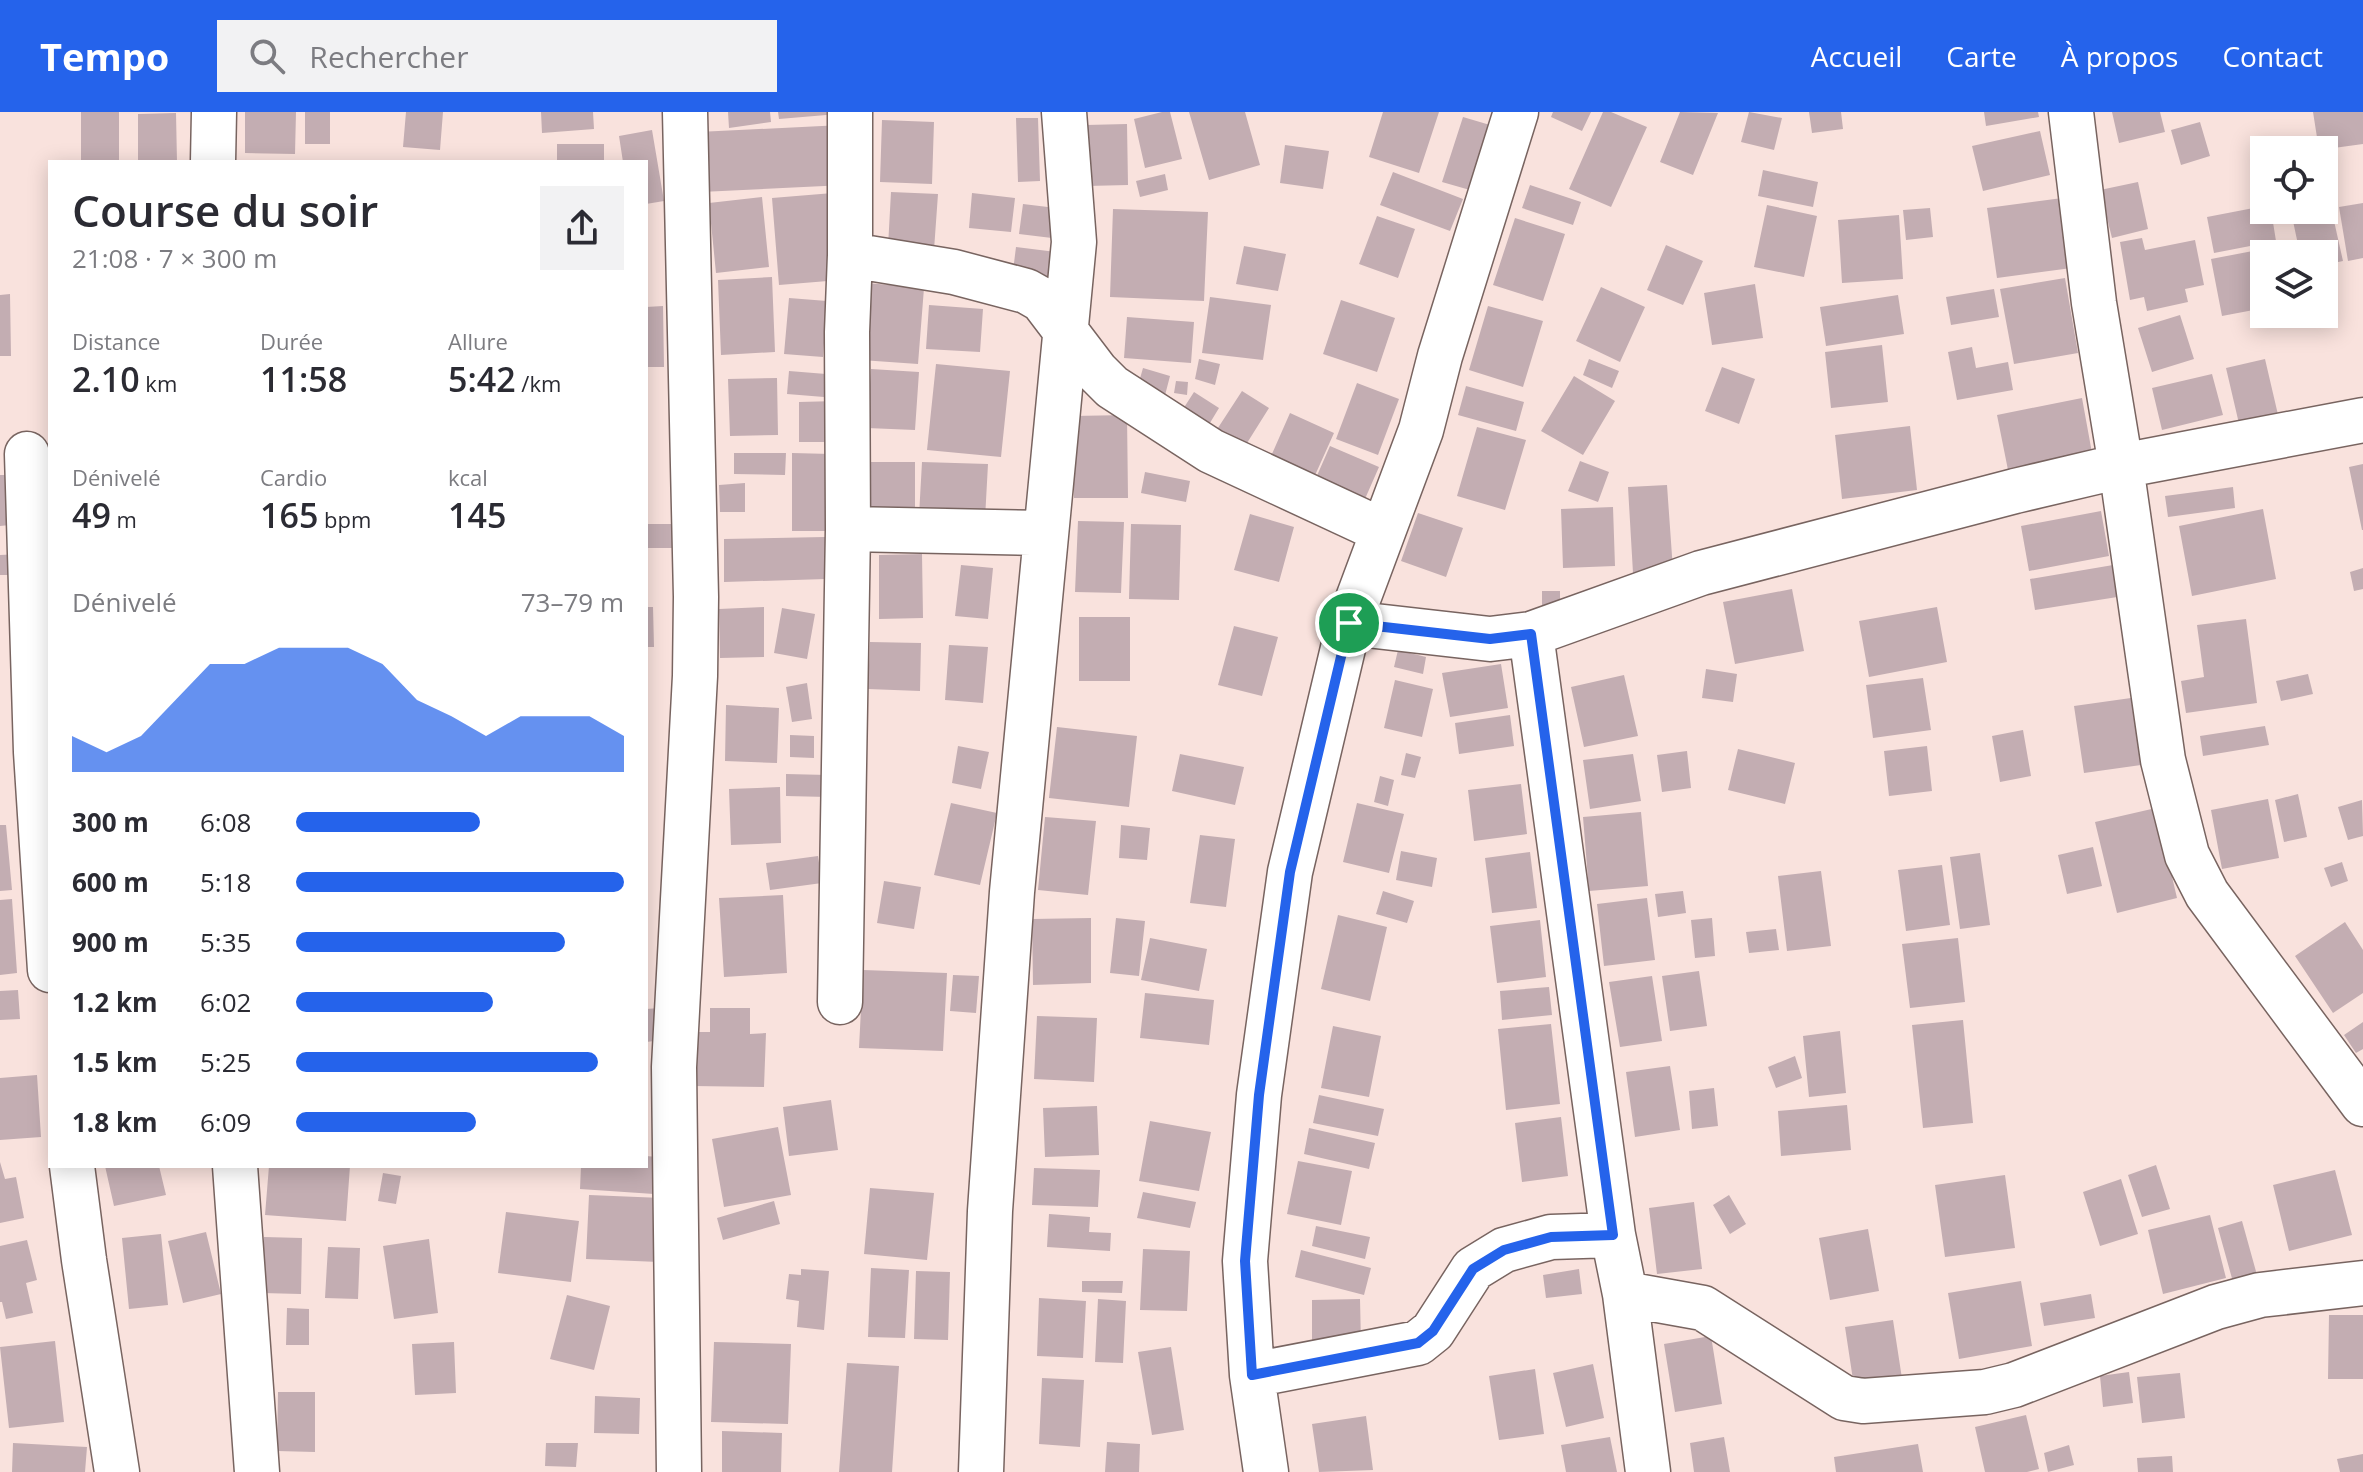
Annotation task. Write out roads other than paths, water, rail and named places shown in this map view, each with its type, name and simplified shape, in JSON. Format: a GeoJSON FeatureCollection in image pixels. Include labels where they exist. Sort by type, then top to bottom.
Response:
{"type":"FeatureCollection","features":[{"type":"Feature","properties":{"kind":"street"},"geometry":{"type":"LineString","coordinates":[[213,160],[214,112]]}},
{"type":"Feature","properties":{"kind":"street"},"geometry":{"type":"LineString","coordinates":[[679,1472],[674,1067],[695,676],[696,597],[685,112]]}},
{"type":"Feature","properties":{"kind":"street"},"geometry":{"type":"LineString","coordinates":[[840,1002],[848,529],[850,112]]}},
{"type":"Feature","properties":{"kind":"street"},"geometry":{"type":"LineString","coordinates":[[981,1472],[990,1211],[1012,892],[1074,242],[1064,112]]}},
{"type":"Feature","properties":{"kind":"street"},"geometry":{"type":"LineString","coordinates":[[1266,1472],[1252,1375],[1245,1261],[1259,1095],[1290,872],[1349,623],[1421,430],[1440,356],[1516,112]]}},
{"type":"Feature","properties":{"kind":"street"},"geometry":{"type":"LineString","coordinates":[[2071,112],[2094,303],[2163,760],[2187,855],[2207,894],[2363,1104]]}},
{"type":"Feature","properties":{"kind":"street"},"geometry":{"type":"LineString","coordinates":[[850,255],[954,272],[1026,291],[1042,300],[1096,371],[1112,387],[1211,451],[1383,531]]}},
{"type":"Feature","properties":{"kind":"street"},"geometry":{"type":"LineString","coordinates":[[1349,623],[1490,639],[1531,634],[1701,573],[2015,491],[2121,466],[2363,420]]}},
{"type":"Feature","properties":{"kind":"street"},"geometry":{"type":"LineString","coordinates":[[26,455],[36,752],[48,939]]}},
{"type":"Feature","properties":{"kind":"street"},"geometry":{"type":"LineString","coordinates":[[848,529],[1046,533]]}},
{"type":"Feature","properties":{"kind":"street"},"geometry":{"type":"LineString","coordinates":[[1531,634],[1648,1472]]}},
{"type":"Feature","properties":{"kind":"street"},"geometry":{"type":"LineString","coordinates":[[72,1168],[117,1472]]}},
{"type":"Feature","properties":{"kind":"street"},"geometry":{"type":"LineString","coordinates":[[235,1168],[255,1472]]}},
{"type":"Feature","properties":{"kind":"street"},"geometry":{"type":"LineString","coordinates":[[1252,1375],[1418,1343],[1433,1331],[1473,1269],[1504,1250],[1551,1237],[1613,1235]]}},
{"type":"Feature","properties":{"kind":"street"},"geometry":{"type":"LineString","coordinates":[[1625,1294],[1703,1308],[1844,1398],[1863,1401],[1985,1392],[2014,1385],[2216,1307],[2260,1295],[2363,1283]]}}]}
